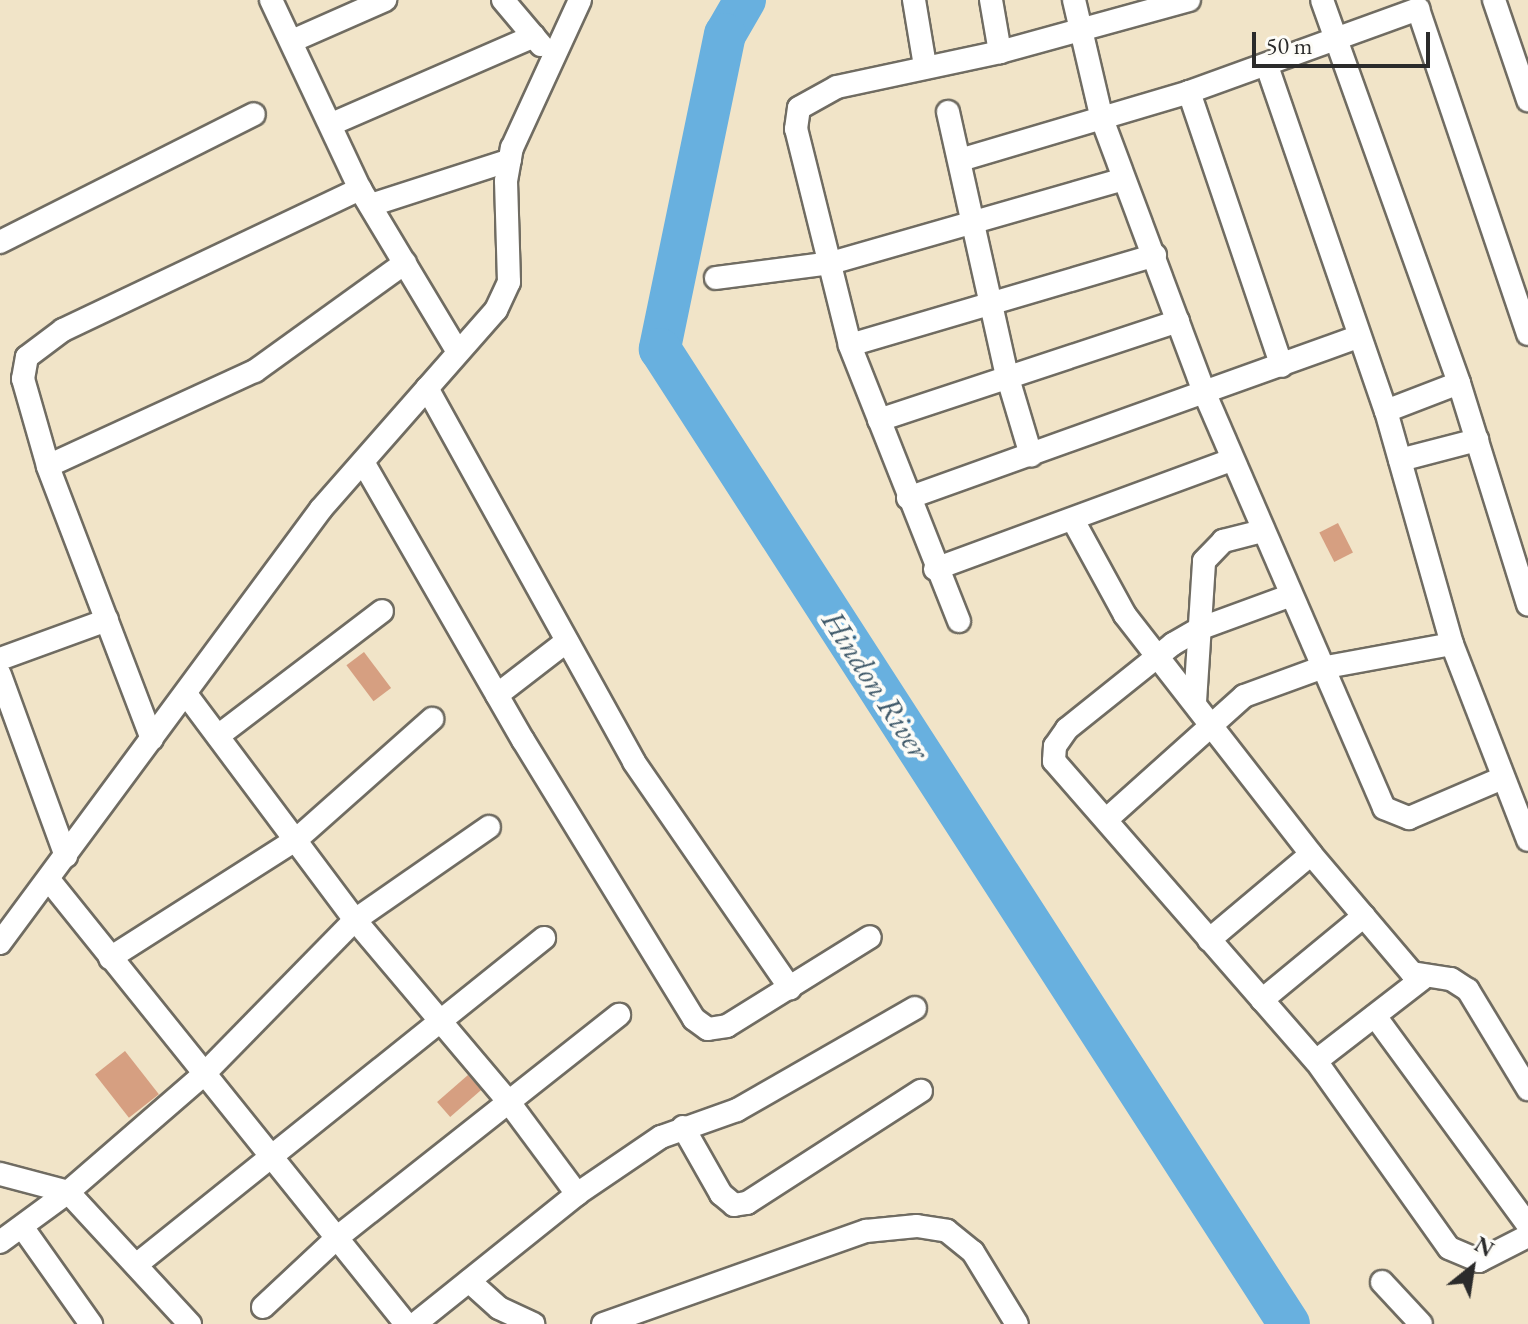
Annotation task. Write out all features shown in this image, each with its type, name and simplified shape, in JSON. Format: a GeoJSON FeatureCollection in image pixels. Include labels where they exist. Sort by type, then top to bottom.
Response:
{"type":"FeatureCollection","features":[{"type":"Feature","properties":{"kind":"street"},"geometry":{"type":"LineString","coordinates":[[271,0],[334,123],[366,197],[458,352]]}},
{"type":"Feature","properties":{"kind":"street"},"geometry":{"type":"LineString","coordinates":[[292,41],[385,0]]}},
{"type":"Feature","properties":{"kind":"street"},"geometry":{"type":"LineString","coordinates":[[503,0],[553,57]]}},
{"type":"Feature","properties":{"kind":"street"},"geometry":{"type":"LineString","coordinates":[[0,943],[321,509],[496,310],[509,282],[506,181],[510,160],[580,0]]}},
{"type":"Feature","properties":{"kind":"street"},"geometry":{"type":"LineString","coordinates":[[914,0],[925,66]]}},
{"type":"Feature","properties":{"kind":"street"},"geometry":{"type":"LineString","coordinates":[[991,0],[1000,52]]}},
{"type":"Feature","properties":{"kind":"street"},"geometry":{"type":"LineString","coordinates":[[1074,0],[1078,31],[1102,119],[1205,394],[1289,596],[1384,808],[1397,817],[1409,818],[1503,778]]}},
{"type":"Feature","properties":{"kind":"street"},"geometry":{"type":"LineString","coordinates":[[959,621],[935,569],[850,345],[796,129],[799,108],[837,87],[1000,52],[1161,4],[1189,0]]}},
{"type":"Feature","properties":{"kind":"street"},"geometry":{"type":"LineString","coordinates":[[1322,0],[1459,383],[1528,605]]}},
{"type":"Feature","properties":{"kind":"street"},"geometry":{"type":"LineString","coordinates":[[1494,0],[1528,100]]}},
{"type":"Feature","properties":{"kind":"street"},"geometry":{"type":"LineString","coordinates":[[960,160],[1267,66],[1417,5],[1528,334]]}},
{"type":"Feature","properties":{"kind":"street"},"geometry":{"type":"LineString","coordinates":[[334,123],[534,36]]}},
{"type":"Feature","properties":{"kind":"street"},"geometry":{"type":"LineString","coordinates":[[1267,66],[1357,337],[1386,411],[1452,644],[1528,840]]}},
{"type":"Feature","properties":{"kind":"street"},"geometry":{"type":"LineString","coordinates":[[1189,92],[1282,366]]}},
{"type":"Feature","properties":{"kind":"street"},"geometry":{"type":"LineString","coordinates":[[948,112],[1007,375],[1031,455]]}},
{"type":"Feature","properties":{"kind":"street"},"geometry":{"type":"LineString","coordinates":[[0,242],[254,114]]}},
{"type":"Feature","properties":{"kind":"street"},"geometry":{"type":"LineString","coordinates":[[152,739],[48,466],[23,379],[27,357],[41,343],[366,197],[510,160]]}},
{"type":"Feature","properties":{"kind":"street"},"geometry":{"type":"LineString","coordinates":[[716,278],[831,263],[1123,179]]}},
{"type":"Feature","properties":{"kind":"street"},"geometry":{"type":"LineString","coordinates":[[850,345],[991,307],[1155,255]]}},
{"type":"Feature","properties":{"kind":"street"},"geometry":{"type":"LineString","coordinates":[[48,466],[255,371],[405,263]]}},
{"type":"Feature","properties":{"kind":"street"},"geometry":{"type":"LineString","coordinates":[[879,420],[1007,375],[1178,321]]}},
{"type":"Feature","properties":{"kind":"street"},"geometry":{"type":"LineString","coordinates":[[908,498],[1357,337]]}},
{"type":"Feature","properties":{"kind":"street"},"geometry":{"type":"LineString","coordinates":[[1386,411],[1459,383]]}},
{"type":"Feature","properties":{"kind":"street"},"geometry":{"type":"LineString","coordinates":[[427,388],[664,810],[790,988]]}},
{"type":"Feature","properties":{"kind":"street"},"geometry":{"type":"LineString","coordinates":[[1400,460],[1477,440]]}},
{"type":"Feature","properties":{"kind":"street"},"geometry":{"type":"LineString","coordinates":[[935,569],[1231,460]]}},
{"type":"Feature","properties":{"kind":"street"},"geometry":{"type":"LineString","coordinates":[[363,462],[497,695],[694,1019],[708,1029],[727,1026],[870,937]]}},
{"type":"Feature","properties":{"kind":"street"},"geometry":{"type":"LineString","coordinates":[[1073,520],[1125,615],[1160,655],[1311,854],[1422,979]]}},
{"type":"Feature","properties":{"kind":"street"},"geometry":{"type":"LineString","coordinates":[[1195,702],[1204,561],[1223,541],[1262,531]]}},
{"type":"Feature","properties":{"kind":"street"},"geometry":{"type":"LineString","coordinates":[[1289,596],[1199,629],[1160,655],[1067,729],[1055,746],[1054,761],[1063,777],[1107,819],[1316,1061],[1449,1248],[1464,1259],[1479,1261],[1528,1236]]}},
{"type":"Feature","properties":{"kind":"street"},"geometry":{"type":"LineString","coordinates":[[218,736],[382,611]]}},
{"type":"Feature","properties":{"kind":"street"},"geometry":{"type":"LineString","coordinates":[[0,659],[107,620]]}},
{"type":"Feature","properties":{"kind":"street"},"geometry":{"type":"LineString","coordinates":[[497,695],[567,641]]}},
{"type":"Feature","properties":{"kind":"street"},"geometry":{"type":"LineString","coordinates":[[1107,819],[1244,696],[1321,668],[1452,644]]}},
{"type":"Feature","properties":{"kind":"street"},"geometry":{"type":"LineString","coordinates":[[0,675],[66,856]]}},
{"type":"Feature","properties":{"kind":"street"},"geometry":{"type":"LineString","coordinates":[[186,694],[355,920],[508,1101],[577,1194]]}},
{"type":"Feature","properties":{"kind":"street"},"geometry":{"type":"LineString","coordinates":[[110,958],[297,839],[432,719]]}},
{"type":"Feature","properties":{"kind":"street"},"geometry":{"type":"LineString","coordinates":[[0,1242],[68,1192],[203,1075],[355,920],[489,827]]}},
{"type":"Feature","properties":{"kind":"street"},"geometry":{"type":"LineString","coordinates":[[1209,940],[1311,854]]}},
{"type":"Feature","properties":{"kind":"street"},"geometry":{"type":"LineString","coordinates":[[49,880],[268,1157],[339,1236],[406,1324]]}},
{"type":"Feature","properties":{"kind":"street"},"geometry":{"type":"LineString","coordinates":[[1262,1000],[1364,916]]}},
{"type":"Feature","properties":{"kind":"street"},"geometry":{"type":"LineString","coordinates":[[136,1265],[544,938]]}},
{"type":"Feature","properties":{"kind":"street"},"geometry":{"type":"LineString","coordinates":[[1316,1061],[1422,979],[1451,979],[1468,990],[1528,1088]]}},
{"type":"Feature","properties":{"kind":"street"},"geometry":{"type":"LineString","coordinates":[[415,1324],[577,1194],[683,1127],[750,1103],[915,1008]]}},
{"type":"Feature","properties":{"kind":"street"},"geometry":{"type":"LineString","coordinates":[[263,1307],[339,1236],[619,1015]]}},
{"type":"Feature","properties":{"kind":"street"},"geometry":{"type":"LineString","coordinates":[[1375,1016],[1528,1225]]}},
{"type":"Feature","properties":{"kind":"street"},"geometry":{"type":"LineString","coordinates":[[683,1127],[721,1194],[734,1205],[747,1203],[921,1091]]}},
{"type":"Feature","properties":{"kind":"street"},"geometry":{"type":"LineString","coordinates":[[0,1174],[68,1192],[190,1324]]}},
{"type":"Feature","properties":{"kind":"street"},"geometry":{"type":"LineString","coordinates":[[603,1324],[866,1231],[917,1226],[947,1231],[973,1252],[1017,1324]]}},
{"type":"Feature","properties":{"kind":"street"},"geometry":{"type":"LineString","coordinates":[[23,1228],[91,1324]]}},
{"type":"Feature","properties":{"kind":"street"},"geometry":{"type":"LineString","coordinates":[[469,1281],[499,1308],[534,1324]]}},
{"type":"Feature","properties":{"kind":"street"},"geometry":{"type":"LineString","coordinates":[[1382,1282],[1421,1324]]}},
{"type":"Feature","properties":{"kind":"building"},"geometry":{"type":"Polygon","coordinates":[[[1338,523],[1353,552],[1334,562],[1319,533],[1338,523]]]}},
{"type":"Feature","properties":{"kind":"building"},"geometry":{"type":"Polygon","coordinates":[[[364,652],[391,688],[374,701],[346,665],[364,652]]]}},
{"type":"Feature","properties":{"kind":"building"},"geometry":{"type":"Polygon","coordinates":[[[125,1051],[159,1094],[129,1118],[95,1074],[125,1051]]]}},
{"type":"Feature","properties":{"kind":"building"},"geometry":{"type":"Polygon","coordinates":[[[468,1075],[481,1090],[450,1117],[437,1102],[468,1075]]]}},
{"type":"Feature","properties":{"kind":"waterway","name":"Hindon River"},"geometry":{"type":"LineString","coordinates":[[745,0],[725,34],[660,349],[1289,1324]]}}]}
